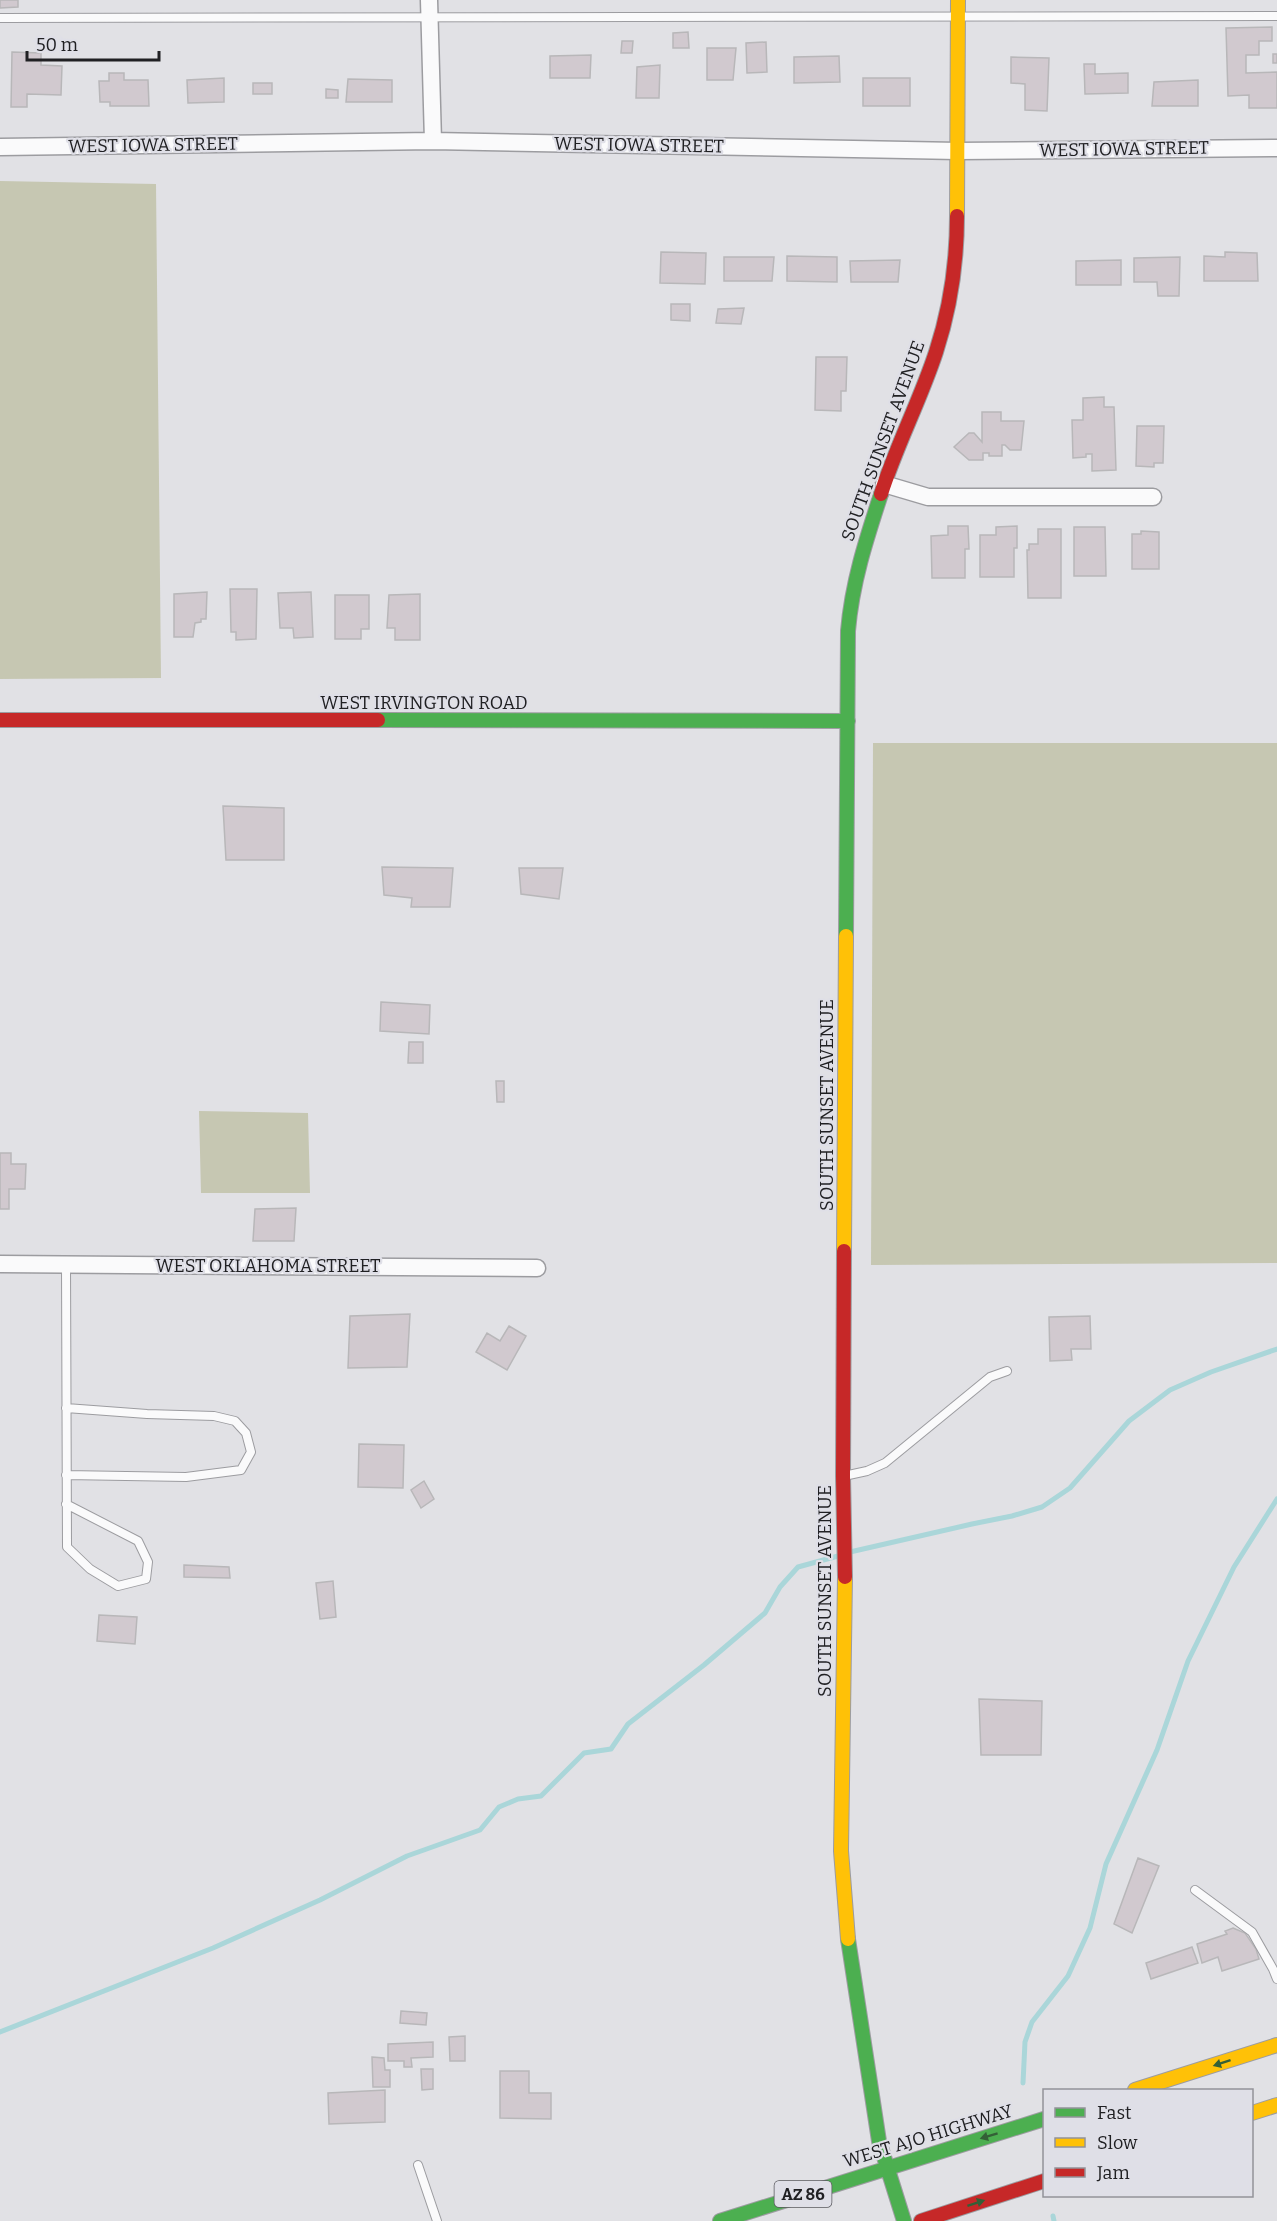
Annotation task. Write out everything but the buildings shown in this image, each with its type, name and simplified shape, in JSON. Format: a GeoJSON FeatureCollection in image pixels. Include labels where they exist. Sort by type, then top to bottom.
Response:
{"type":"FeatureCollection","features":[{"type":"Feature","properties":{"kind":"street"},"geometry":{"type":"LineString","coordinates":[[429,0],[433,141]]}},
{"type":"Feature","properties":{"kind":"street","name":"SOUTH SUNSET AVENUE"},"geometry":{"type":"LineString","coordinates":[[904,2221],[887,2168],[875,2118],[844,1906],[841,1851],[845,1554],[843,1476],[850,604],[859,560],[884,484],[936,352],[948,303],[957,249],[958,0]]}},
{"type":"Feature","properties":{"kind":"street","name":"WEST IOWA STREET"},"geometry":{"type":"LineString","coordinates":[[0,147],[433,141],[958,151],[1277,148]]}},
{"type":"Feature","properties":{"kind":"street"},"geometry":{"type":"LineString","coordinates":[[884,484],[928,497],[1153,497]]}},
{"type":"Feature","properties":{"kind":"street","name":"WEST IRVINGTON ROAD"},"geometry":{"type":"LineString","coordinates":[[0,720],[848,721]]}},
{"type":"Feature","properties":{"kind":"street","name":"WEST OKLAHOMA STREET"},"geometry":{"type":"LineString","coordinates":[[0,1264],[537,1268]]}},
{"type":"Feature","properties":{"kind":"street"},"geometry":{"type":"LineString","coordinates":[[1141,2089],[1277,2045]]}},
{"type":"Feature","properties":{"kind":"street"},"geometry":{"type":"LineString","coordinates":[[1253,2112],[1277,2105]]}},
{"type":"Feature","properties":{"kind":"street","name":"WEST AJO HIGHWAY"},"geometry":{"type":"LineString","coordinates":[[720,2221],[1043,2119]]}},
{"type":"Feature","properties":{"kind":"street"},"geometry":{"type":"LineString","coordinates":[[921,2221],[1043,2181]]}},
{"type":"Feature","properties":{"kind":"lane"},"geometry":{"type":"LineString","coordinates":[[0,18],[1277,16]]}},
{"type":"Feature","properties":{"kind":"lane"},"geometry":{"type":"LineString","coordinates":[[66,1264],[66,1504],[67,1547],[90,1569],[118,1586],[146,1579],[147,1562],[138,1541],[66,1504]]}},
{"type":"Feature","properties":{"kind":"lane"},"geometry":{"type":"LineString","coordinates":[[843,1476],[867,1472],[885,1463],[990,1377],[1007,1371]]}},
{"type":"Feature","properties":{"kind":"lane"},"geometry":{"type":"LineString","coordinates":[[66,1408],[214,1416],[235,1421],[246,1433],[251,1452],[241,1470],[220,1473],[186,1477],[66,1475]]}},
{"type":"Feature","properties":{"kind":"lane"},"geometry":{"type":"LineString","coordinates":[[1195,1890],[1252,1932],[1274,1969],[1277,1979]]}},
{"type":"Feature","properties":{"kind":"lane"},"geometry":{"type":"LineString","coordinates":[[418,2165],[437,2221]]}},
{"type":"Feature","properties":{"kind":"green space"},"geometry":{"type":"Polygon","coordinates":[[[0,181],[156,184],[161,678],[0,679],[0,181]]]}},
{"type":"Feature","properties":{"kind":"green space"},"geometry":{"type":"Polygon","coordinates":[[[873,743],[1277,743],[1277,1263],[871,1265],[873,743]]]}},
{"type":"Feature","properties":{"kind":"green space"},"geometry":{"type":"Polygon","coordinates":[[[199,1111],[308,1113],[310,1193],[201,1193],[199,1111]]]}},
{"type":"Feature","properties":{"kind":"waterway"},"geometry":{"type":"LineString","coordinates":[[850,1552],[1012,1516],[1042,1507],[1070,1488],[1129,1421],[1170,1390],[1211,1372],[1277,1349]]}},
{"type":"Feature","properties":{"kind":"waterway"},"geometry":{"type":"LineString","coordinates":[[1023,2083],[1025,2042],[1032,2022],[1068,1976],[1090,1928],[1106,1864],[1157,1750],[1188,1661],[1234,1567],[1277,1499]]}},
{"type":"Feature","properties":{"kind":"waterway"},"geometry":{"type":"LineString","coordinates":[[0,2032],[213,1948],[320,1900],[407,1856],[480,1830],[499,1807],[518,1799],[541,1796],[584,1753],[611,1749],[628,1724],[704,1665],[765,1613],[780,1587],[798,1567],[838,1556]]}},
{"type":"Feature","properties":{"kind":"waterway"},"geometry":{"type":"LineString","coordinates":[[1053,2216],[1054,2221]]}},
{"type":"Feature","properties":{"kind":"traffic: fast"},"geometry":{"type":"LineString","coordinates":[[846,936],[848,631],[856,579],[881,494]]}},
{"type":"Feature","properties":{"kind":"traffic: fast"},"geometry":{"type":"LineString","coordinates":[[378,720],[848,721]]}},
{"type":"Feature","properties":{"kind":"traffic: fast"},"geometry":{"type":"LineString","coordinates":[[848,1939],[879,2141],[904,2221]]}},
{"type":"Feature","properties":{"kind":"traffic: fast"},"geometry":{"type":"LineString","coordinates":[[720,2221],[1043,2119]]}},
{"type":"Feature","properties":{"kind":"traffic: slow"},"geometry":{"type":"LineString","coordinates":[[957,216],[958,0]]}},
{"type":"Feature","properties":{"kind":"traffic: slow"},"geometry":{"type":"LineString","coordinates":[[844,1251],[846,936]]}},
{"type":"Feature","properties":{"kind":"traffic: slow"},"geometry":{"type":"LineString","coordinates":[[845,1577],[841,1851],[848,1939]]}},
{"type":"Feature","properties":{"kind":"traffic: slow"},"geometry":{"type":"LineString","coordinates":[[1138,2089],[1277,2045]]}},
{"type":"Feature","properties":{"kind":"traffic: slow"},"geometry":{"type":"LineString","coordinates":[[1253,2113],[1277,2105]]}},
{"type":"Feature","properties":{"kind":"traffic: jam"},"geometry":{"type":"LineString","coordinates":[[881,494],[941,336],[952,285],[957,216]]}},
{"type":"Feature","properties":{"kind":"traffic: jam"},"geometry":{"type":"LineString","coordinates":[[0,720],[378,720]]}},
{"type":"Feature","properties":{"kind":"traffic: jam"},"geometry":{"type":"LineString","coordinates":[[844,1251],[845,1577]]}},
{"type":"Feature","properties":{"kind":"traffic: jam"},"geometry":{"type":"LineString","coordinates":[[921,2221],[1043,2181]]}}]}
